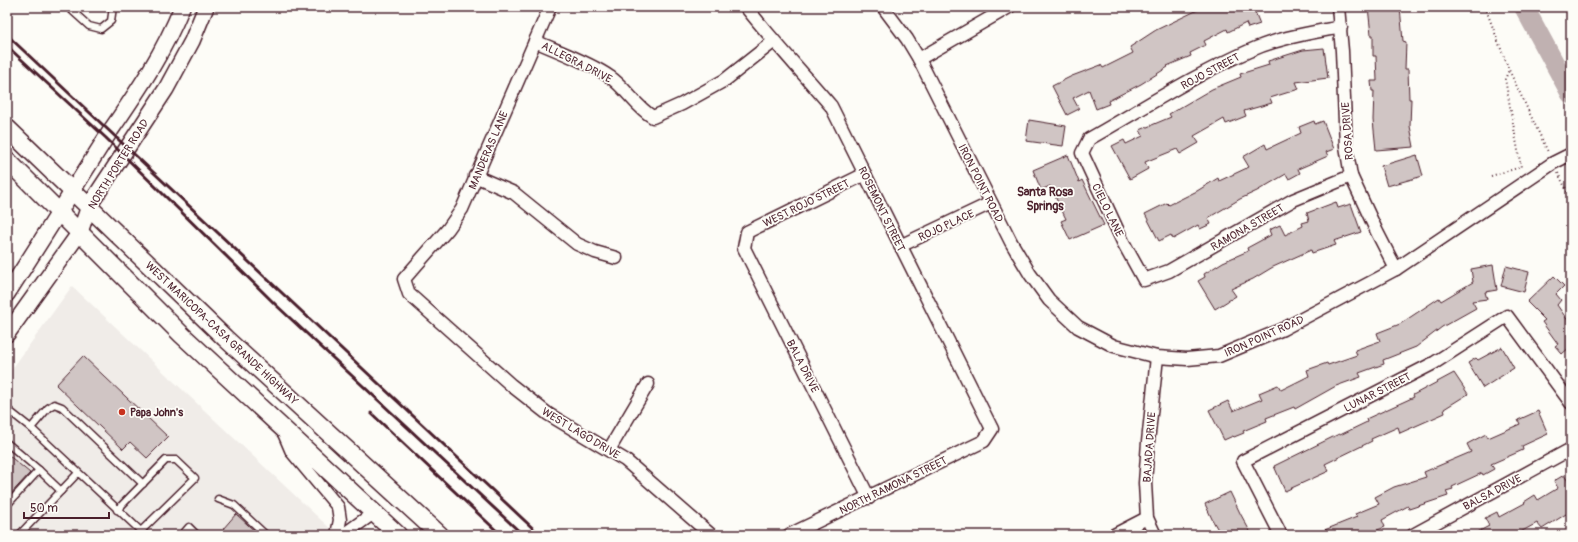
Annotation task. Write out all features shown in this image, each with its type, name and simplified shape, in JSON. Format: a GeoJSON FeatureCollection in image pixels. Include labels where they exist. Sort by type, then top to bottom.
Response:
{"type":"FeatureCollection","features":[{"type":"Feature","properties":{"kind":"main road","name":"WEST MARICOPA-CASA GRANDE HIGHWAY"},"geometry":{"type":"LineString","coordinates":[[7,128],[225,338],[440,535]]}},
{"type":"Feature","properties":{"kind":"main road"},"geometry":{"type":"LineString","coordinates":[[7,160],[182,336],[375,512],[398,535]]}},
{"type":"Feature","properties":{"kind":"street","name":"NORTH PORTER ROAD"},"geometry":{"type":"LineString","coordinates":[[7,294],[74,191],[110,132],[147,78],[172,32],[182,7]]}},
{"type":"Feature","properties":{"kind":"street","name":"NORTH PORTER ROAD"},"geometry":{"type":"LineString","coordinates":[[7,334],[80,232],[89,206],[166,89],[192,41],[206,7]]}},
{"type":"Feature","properties":{"kind":"street","name":"MANDERAS LANE"},"geometry":{"type":"LineString","coordinates":[[404,279],[448,229],[462,209],[475,176],[550,7]]}},
{"type":"Feature","properties":{"kind":"street","name":"ROSEMONT STREET"},"geometry":{"type":"LineString","coordinates":[[746,7],[773,42],[830,106],[992,429]]}},
{"type":"Feature","properties":{"kind":"street","name":"IRON POINT ROAD"},"geometry":{"type":"LineString","coordinates":[[884,7],[907,38],[919,59],[991,203],[1030,274],[1049,300],[1078,327],[1114,346],[1157,357],[1187,359],[1219,356],[1244,347],[1283,329],[1396,269],[1553,163],[1571,154]]}},
{"type":"Feature","properties":{"kind":"street"},"geometry":{"type":"LineString","coordinates":[[919,59],[1009,7]]}},
{"type":"Feature","properties":{"kind":"street","name":"ROSA DRIVE"},"geometry":{"type":"LineString","coordinates":[[1338,7],[1341,27],[1346,146],[1351,176],[1376,232],[1396,269]]}},
{"type":"Feature","properties":{"kind":"street","name":"ROJO STREET"},"geometry":{"type":"LineString","coordinates":[[1089,139],[1213,69],[1250,50],[1300,35],[1341,27]]}},
{"type":"Feature","properties":{"kind":"street","name":"ALLEGRA DRIVE"},"geometry":{"type":"LineString","coordinates":[[535,41],[609,76],[626,90],[643,111],[653,117],[682,104],[725,80],[773,42]]}},
{"type":"Feature","properties":{"kind":"street","name":"CIELO LANE"},"geometry":{"type":"LineString","coordinates":[[1089,139],[1082,153],[1123,242],[1144,280]]}},
{"type":"Feature","properties":{"kind":"street","name":"WEST ROJO STREET"},"geometry":{"type":"LineString","coordinates":[[747,232],[865,174]]}},
{"type":"Feature","properties":{"kind":"street"},"geometry":{"type":"LineString","coordinates":[[475,176],[514,193],[577,244],[595,252],[616,258]]}},
{"type":"Feature","properties":{"kind":"street","name":"RAMONA STREET"},"geometry":{"type":"LineString","coordinates":[[1144,280],[1169,271],[1293,200],[1351,176]]}},
{"type":"Feature","properties":{"kind":"street","name":"ROJO PLACE"},"geometry":{"type":"LineString","coordinates":[[900,246],[991,203]]}},
{"type":"Feature","properties":{"kind":"street","name":"BALA DRIVE"},"geometry":{"type":"LineString","coordinates":[[747,232],[744,248],[869,498]]}},
{"type":"Feature","properties":{"kind":"street","name":"WEST LAGO DRIVE"},"geometry":{"type":"LineString","coordinates":[[404,279],[409,294],[511,385],[548,414],[625,460],[711,535]]}},
{"type":"Feature","properties":{"kind":"street","name":"LUNAR STREET"},"geometry":{"type":"LineString","coordinates":[[1281,535],[1243,461],[1434,363],[1507,316],[1571,403]]}},
{"type":"Feature","properties":{"kind":"street","name":"BAJADA DRIVE"},"geometry":{"type":"LineString","coordinates":[[1156,535],[1147,518],[1145,483],[1157,357]]}},
{"type":"Feature","properties":{"kind":"street"},"geometry":{"type":"LineString","coordinates":[[609,450],[648,384]]}},
{"type":"Feature","properties":{"kind":"street"},"geometry":{"type":"LineString","coordinates":[[281,426],[292,452],[338,507],[340,520],[337,535]]}},
{"type":"Feature","properties":{"kind":"street","name":"NORTH RAMONA STREET"},"geometry":{"type":"LineString","coordinates":[[789,535],[869,498],[984,441],[992,429]]}},
{"type":"Feature","properties":{"kind":"street","name":"BALSA DRIVE"},"geometry":{"type":"LineString","coordinates":[[1413,535],[1571,449]]}},
{"type":"Feature","properties":{"kind":"street"},"geometry":{"type":"LineString","coordinates":[[343,535],[375,512]]}},
{"type":"Feature","properties":{"kind":"street"},"geometry":{"type":"LineString","coordinates":[[1114,535],[1147,518]]}},
{"type":"Feature","properties":{"kind":"lane"},"geometry":{"type":"LineString","coordinates":[[68,7],[89,26],[101,29],[111,21],[113,7]]}},
{"type":"Feature","properties":{"kind":"lane"},"geometry":{"type":"LineString","coordinates":[[31,428],[48,408],[54,404],[62,407],[143,484]]}},
{"type":"Feature","properties":{"kind":"lane"},"geometry":{"type":"LineString","coordinates":[[7,409],[31,428],[117,510],[143,533],[195,478],[176,460],[166,460],[117,510]]}},
{"type":"Feature","properties":{"kind":"lane"},"geometry":{"type":"LineString","coordinates":[[7,443],[61,491]]}},
{"type":"Feature","properties":{"kind":"lane"},"geometry":{"type":"LineString","coordinates":[[7,504],[39,470]]}},
{"type":"Feature","properties":{"kind":"lane"},"geometry":{"type":"LineString","coordinates":[[19,535],[78,473]]}},
{"type":"Feature","properties":{"kind":"lane"},"geometry":{"type":"LineString","coordinates":[[218,499],[234,505],[266,535]]}},
{"type":"Feature","properties":{"kind":"lane"},"geometry":{"type":"LineString","coordinates":[[182,535],[189,527],[197,535]]}},
{"type":"Feature","properties":{"kind":"path"},"geometry":{"type":"LineString","coordinates":[[1484,7],[1509,70],[1571,199]]}},
{"type":"Feature","properties":{"kind":"path"},"geometry":{"type":"LineString","coordinates":[[1491,176],[1521,168],[1505,79],[1509,70]]}},
{"type":"Feature","properties":{"kind":"shaded area"},"geometry":{"type":"Polygon","coordinates":[[[72,286],[337,535],[7,535],[7,376],[72,286]]]}},
{"type":"Feature","properties":{"kind":"building"},"geometry":{"type":"Polygon","coordinates":[[[1204,7],[1253,7],[1260,24],[1248,28],[1246,23],[1228,32],[1227,29],[1204,41],[1206,45],[1190,53],[1191,56],[1167,66],[1168,67],[1141,84],[1108,101],[1109,104],[1096,109],[1089,90],[1073,98],[1079,109],[1067,115],[1052,86],[1072,76],[1101,65],[1103,68],[1133,53],[1130,47],[1156,30],[1204,7]]]}},
{"type":"Feature","properties":{"kind":"building"},"geometry":{"type":"Polygon","coordinates":[[[1368,7],[1400,7],[1403,41],[1406,42],[1405,69],[1408,69],[1409,99],[1411,99],[1410,126],[1414,147],[1376,150],[1373,120],[1374,91],[1372,91],[1371,81],[1377,81],[1376,56],[1373,56],[1373,35],[1371,35],[1368,7]]]}},
{"type":"Feature","properties":{"kind":"building"},"geometry":{"type":"Polygon","coordinates":[[[1324,48],[1328,78],[1296,82],[1299,89],[1270,98],[1272,103],[1244,111],[1246,116],[1226,124],[1224,119],[1194,136],[1199,143],[1180,154],[1177,149],[1145,162],[1148,169],[1130,179],[1112,146],[1124,140],[1126,144],[1143,136],[1140,130],[1171,117],[1169,114],[1212,89],[1241,77],[1240,74],[1269,65],[1268,61],[1303,50],[1324,48]]]}},
{"type":"Feature","properties":{"kind":"building"},"geometry":{"type":"Polygon","coordinates":[[[1029,120],[1066,126],[1063,146],[1026,141],[1029,120]]]}},
{"type":"Feature","properties":{"kind":"building"},"geometry":{"type":"Polygon","coordinates":[[[1314,121],[1315,124],[1323,121],[1334,149],[1326,152],[1328,156],[1298,169],[1300,173],[1289,179],[1286,174],[1240,199],[1208,218],[1211,224],[1200,229],[1198,225],[1173,239],[1171,235],[1159,241],[1145,214],[1167,203],[1169,205],[1197,191],[1218,178],[1219,181],[1249,167],[1243,157],[1265,144],[1267,149],[1301,133],[1299,127],[1314,121]]]}},
{"type":"Feature","properties":{"kind":"building"},"geometry":{"type":"Polygon","coordinates":[[[1068,155],[1079,182],[1082,180],[1104,225],[1070,240],[1061,221],[1066,219],[1050,186],[1041,190],[1033,170],[1068,155]]]}},
{"type":"Feature","properties":{"kind":"building"},"geometry":{"type":"Polygon","coordinates":[[[1417,155],[1423,176],[1387,186],[1381,166],[1417,155]]]}},
{"type":"Feature","properties":{"kind":"building"},"geometry":{"type":"Polygon","coordinates":[[[1336,202],[1338,208],[1351,204],[1361,232],[1334,241],[1336,245],[1312,253],[1311,250],[1273,267],[1253,279],[1231,289],[1236,296],[1215,309],[1198,281],[1205,277],[1204,274],[1223,262],[1248,251],[1247,248],[1271,235],[1269,230],[1280,225],[1285,235],[1303,226],[1302,223],[1309,221],[1307,213],[1336,202]]]}},
{"type":"Feature","properties":{"kind":"building"},"geometry":{"type":"Polygon","coordinates":[[[1493,265],[1497,290],[1485,292],[1487,299],[1472,301],[1476,308],[1442,327],[1416,347],[1383,360],[1384,364],[1359,373],[1361,377],[1336,386],[1295,409],[1294,407],[1266,418],[1267,421],[1243,431],[1244,433],[1224,440],[1209,410],[1228,401],[1233,411],[1262,399],[1259,393],[1278,385],[1281,390],[1309,376],[1307,370],[1327,363],[1328,365],[1357,355],[1355,350],[1380,341],[1377,333],[1400,324],[1439,298],[1441,301],[1473,282],[1471,269],[1493,265]]]}},
{"type":"Feature","properties":{"kind":"building"},"geometry":{"type":"Polygon","coordinates":[[[1506,266],[1529,272],[1524,292],[1501,286],[1506,266]]]}},
{"type":"Feature","properties":{"kind":"building"},"geometry":{"type":"Polygon","coordinates":[[[1554,276],[1564,286],[1556,294],[1561,300],[1557,305],[1571,325],[1571,346],[1562,354],[1555,346],[1558,344],[1542,322],[1545,320],[1527,302],[1554,276]]]}},
{"type":"Feature","properties":{"kind":"building"},"geometry":{"type":"Polygon","coordinates":[[[1502,347],[1514,368],[1483,388],[1468,363],[1476,358],[1478,360],[1502,347]]]}},
{"type":"Feature","properties":{"kind":"building"},"geometry":{"type":"Polygon","coordinates":[[[83,356],[168,437],[147,458],[130,442],[123,449],[56,385],[83,356]]]}},
{"type":"Feature","properties":{"kind":"building"},"geometry":{"type":"Polygon","coordinates":[[[1454,373],[1468,394],[1444,409],[1445,413],[1400,433],[1398,427],[1371,439],[1372,441],[1325,464],[1329,471],[1285,491],[1274,466],[1367,422],[1366,419],[1414,397],[1413,395],[1454,373]]]}},
{"type":"Feature","properties":{"kind":"building"},"geometry":{"type":"Polygon","coordinates":[[[1538,411],[1548,434],[1522,446],[1523,450],[1491,464],[1494,469],[1452,487],[1453,489],[1446,491],[1448,496],[1409,509],[1408,506],[1382,520],[1385,527],[1365,535],[1312,535],[1357,517],[1355,514],[1379,504],[1375,497],[1394,487],[1426,477],[1424,472],[1471,452],[1467,444],[1486,434],[1488,438],[1520,424],[1518,420],[1538,411]]]}},
{"type":"Feature","properties":{"kind":"building"},"geometry":{"type":"Polygon","coordinates":[[[7,454],[30,473],[7,498],[7,454]]]}},
{"type":"Feature","properties":{"kind":"building"},"geometry":{"type":"Polygon","coordinates":[[[1564,475],[1571,486],[1571,511],[1542,529],[1537,523],[1515,535],[1472,535],[1489,526],[1485,518],[1497,512],[1499,517],[1525,503],[1524,502],[1535,495],[1538,500],[1558,488],[1554,481],[1564,475]]]}},
{"type":"Feature","properties":{"kind":"building"},"geometry":{"type":"Polygon","coordinates":[[[1230,492],[1252,535],[1221,535],[1213,521],[1205,504],[1230,492]]]}},
{"type":"Feature","properties":{"kind":"building"},"geometry":{"type":"Polygon","coordinates":[[[236,514],[259,535],[230,535],[223,529],[236,514]]]}},
{"type":"Feature","properties":{"kind":"waterway"},"geometry":{"type":"LineString","coordinates":[[1524,7],[1571,94]]}},
{"type":"Feature","properties":{"kind":"railway"},"geometry":{"type":"LineString","coordinates":[[7,35],[540,535]]}},
{"type":"Feature","properties":{"kind":"railway"},"geometry":{"type":"LineString","coordinates":[[7,46],[106,138],[276,305],[523,535]]}},
{"type":"Feature","properties":{"kind":"railway"},"geometry":{"type":"LineString","coordinates":[[371,413],[501,535]]}},
{"type":"Feature","properties":{"kind":"place","name":"Papa John's"},"geometry":{"type":"Point","coordinates":[122,412]}},
{"type":"Feature","properties":{"kind":"district","name":"Santa Rosa Springs"},"geometry":{"type":"Point","coordinates":[1045,199]}}]}
